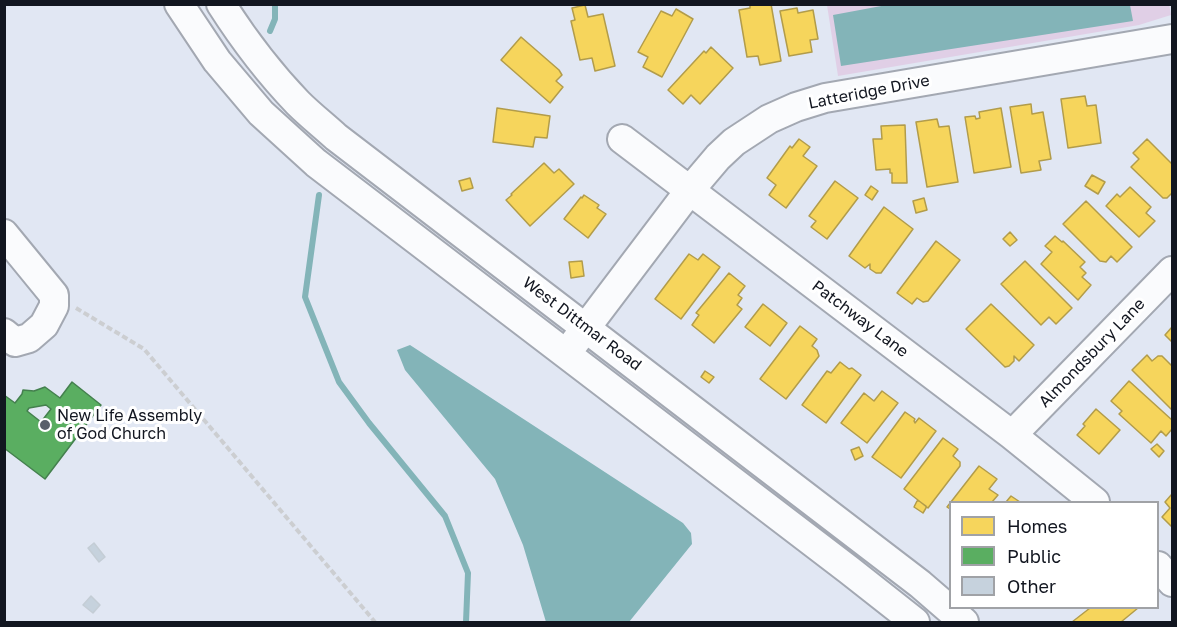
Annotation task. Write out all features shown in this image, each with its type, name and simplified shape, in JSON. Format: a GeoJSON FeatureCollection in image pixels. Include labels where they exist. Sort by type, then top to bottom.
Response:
{"type":"FeatureCollection","features":[{"type":"Feature","properties":{"kind":"street","name":"West Dittmar Road"},"geometry":{"type":"LineString","coordinates":[[179,4],[217,61],[261,113],[316,163],[915,622]]}},
{"type":"Feature","properties":{"kind":"street","name":"West Dittmar Road"},"geometry":{"type":"LineString","coordinates":[[221,4],[241,35],[264,64],[299,103],[336,137],[586,327],[911,578],[964,622]]}},
{"type":"Feature","properties":{"kind":"street","name":"Latteridge Drive"},"geometry":{"type":"LineString","coordinates":[[566,353],[690,190],[718,157],[734,142],[769,118],[825,98],[1173,39]]}},
{"type":"Feature","properties":{"kind":"street","name":"Patchway Lane"},"geometry":{"type":"LineString","coordinates":[[622,139],[1012,435],[1094,501]]}},
{"type":"Feature","properties":{"kind":"street"},"geometry":{"type":"LineString","coordinates":[[4,234],[54,295],[54,306],[44,325],[29,338],[15,342],[4,333]]}},
{"type":"Feature","properties":{"kind":"street","name":"Almondsbury Lane"},"geometry":{"type":"LineString","coordinates":[[1012,435],[1173,271]]}},
{"type":"Feature","properties":{"kind":"street"},"geometry":{"type":"LineString","coordinates":[[1159,567],[1173,582]]}},
{"type":"Feature","properties":{"kind":"path"},"geometry":{"type":"LineString","coordinates":[[54,295],[144,349],[375,622]]}},
{"type":"Feature","properties":{"kind":"shaded area"},"geometry":{"type":"Polygon","coordinates":[[[892,4],[1130,5],[1133,21],[841,66],[833,15],[892,4]]]}},
{"type":"Feature","properties":{"kind":"shaded area"},"geometry":{"type":"Polygon","coordinates":[[[1169,4],[1171,15],[1139,25],[838,76],[827,5],[1169,4]]]}},
{"type":"Feature","properties":{"kind":"shaded area"},"geometry":{"type":"Polygon","coordinates":[[[410,345],[683,523],[691,533],[692,544],[629,622],[546,622],[523,545],[495,479],[405,370],[397,350],[410,345]]]}},
{"type":"Feature","properties":{"kind":"building: Homes"},"geometry":{"type":"Polygon","coordinates":[[[750,4],[771,4],[781,61],[760,65],[758,56],[747,57],[739,10],[750,8],[750,4]]]}},
{"type":"Feature","properties":{"kind":"building: Homes"},"geometry":{"type":"Polygon","coordinates":[[[585,5],[588,17],[603,14],[615,66],[595,71],[592,58],[580,60],[571,21],[575,20],[572,8],[585,5]]]}},
{"type":"Feature","properties":{"kind":"building: Homes"},"geometry":{"type":"Polygon","coordinates":[[[797,8],[798,13],[813,10],[818,39],[810,40],[812,52],[789,56],[780,11],[797,8]]]}},
{"type":"Feature","properties":{"kind":"building: Homes"},"geometry":{"type":"Polygon","coordinates":[[[676,9],[693,19],[662,77],[643,67],[648,57],[638,52],[661,11],[672,16],[676,9]]]}},
{"type":"Feature","properties":{"kind":"building: Homes"},"geometry":{"type":"Polygon","coordinates":[[[521,37],[562,75],[556,81],[563,87],[550,103],[501,60],[521,37]]]}},
{"type":"Feature","properties":{"kind":"building: Homes"},"geometry":{"type":"Polygon","coordinates":[[[711,47],[733,68],[700,104],[691,95],[683,104],[668,90],[704,51],[706,53],[711,47]]]}},
{"type":"Feature","properties":{"kind":"building: Homes"},"geometry":{"type":"Polygon","coordinates":[[[1085,96],[1087,106],[1096,105],[1101,143],[1068,148],[1061,99],[1085,96]]]}},
{"type":"Feature","properties":{"kind":"building: Homes"},"geometry":{"type":"Polygon","coordinates":[[[1031,104],[1032,114],[1043,112],[1051,159],[1039,161],[1041,170],[1021,173],[1010,107],[1031,104]]]}},
{"type":"Feature","properties":{"kind":"building: Homes"},"geometry":{"type":"Polygon","coordinates":[[[497,108],[550,116],[547,138],[535,137],[533,147],[493,142],[497,108]]]}},
{"type":"Feature","properties":{"kind":"building: Homes"},"geometry":{"type":"Polygon","coordinates":[[[1001,108],[1011,167],[974,173],[965,117],[980,118],[979,112],[1001,108]]]}},
{"type":"Feature","properties":{"kind":"building: Homes"},"geometry":{"type":"Polygon","coordinates":[[[937,119],[939,127],[949,126],[958,182],[927,187],[916,122],[937,119]]]}},
{"type":"Feature","properties":{"kind":"building: Homes"},"geometry":{"type":"Polygon","coordinates":[[[905,125],[907,183],[892,183],[890,169],[876,170],[873,139],[882,139],[881,126],[905,125]]]}},
{"type":"Feature","properties":{"kind":"building: Homes"},"geometry":{"type":"Polygon","coordinates":[[[799,139],[810,147],[803,156],[817,166],[786,208],[769,195],[776,185],[767,178],[790,146],[792,148],[799,139]]]}},
{"type":"Feature","properties":{"kind":"building: Homes"},"geometry":{"type":"Polygon","coordinates":[[[1147,139],[1172,164],[1172,193],[1167,198],[1163,198],[1131,167],[1139,159],[1133,153],[1147,139]]]}},
{"type":"Feature","properties":{"kind":"building: Homes"},"geometry":{"type":"Polygon","coordinates":[[[544,163],[554,173],[559,169],[574,184],[530,226],[506,200],[544,163]]]}},
{"type":"Feature","properties":{"kind":"building: Homes"},"geometry":{"type":"Polygon","coordinates":[[[1092,175],[1105,182],[1098,194],[1085,186],[1092,175]]]}},
{"type":"Feature","properties":{"kind":"building: Homes"},"geometry":{"type":"Polygon","coordinates":[[[470,178],[473,188],[462,191],[459,181],[470,178]]]}},
{"type":"Feature","properties":{"kind":"building: Homes"},"geometry":{"type":"Polygon","coordinates":[[[835,181],[858,198],[827,239],[811,227],[816,221],[809,216],[835,181]]]}},
{"type":"Feature","properties":{"kind":"building: Homes"},"geometry":{"type":"Polygon","coordinates":[[[871,186],[878,191],[872,200],[865,195],[871,186]]]}},
{"type":"Feature","properties":{"kind":"building: Homes"},"geometry":{"type":"Polygon","coordinates":[[[1130,187],[1151,207],[1146,213],[1155,221],[1139,237],[1106,206],[1117,194],[1120,197],[1130,187]]]}},
{"type":"Feature","properties":{"kind":"building: Homes"},"geometry":{"type":"Polygon","coordinates":[[[584,195],[599,205],[597,208],[606,214],[588,238],[564,219],[584,195]]]}},
{"type":"Feature","properties":{"kind":"building: Homes"},"geometry":{"type":"Polygon","coordinates":[[[924,198],[927,210],[916,213],[913,201],[924,198]]]}},
{"type":"Feature","properties":{"kind":"building: Homes"},"geometry":{"type":"Polygon","coordinates":[[[1086,201],[1132,247],[1117,262],[1111,256],[1106,262],[1100,261],[1063,224],[1086,201]]]}},
{"type":"Feature","properties":{"kind":"building: Homes"},"geometry":{"type":"Polygon","coordinates":[[[884,207],[913,229],[881,273],[876,273],[870,269],[870,264],[865,268],[849,256],[884,207]]]}},
{"type":"Feature","properties":{"kind":"building: Homes"},"geometry":{"type":"Polygon","coordinates":[[[1010,232],[1017,240],[1010,246],[1003,239],[1010,232]]]}},
{"type":"Feature","properties":{"kind":"building: Homes"},"geometry":{"type":"Polygon","coordinates":[[[1055,236],[1085,262],[1080,267],[1086,273],[1082,277],[1091,285],[1078,300],[1041,264],[1052,252],[1045,246],[1055,236]]]}},
{"type":"Feature","properties":{"kind":"building: Homes"},"geometry":{"type":"Polygon","coordinates":[[[936,241],[960,260],[928,301],[923,302],[917,298],[912,304],[897,293],[936,241]]]}},
{"type":"Feature","properties":{"kind":"building: Homes"},"geometry":{"type":"Polygon","coordinates":[[[689,254],[698,260],[703,254],[720,267],[681,319],[655,299],[689,254]]]}},
{"type":"Feature","properties":{"kind":"building: Homes"},"geometry":{"type":"Polygon","coordinates":[[[582,261],[584,276],[571,278],[569,262],[582,261]]]}},
{"type":"Feature","properties":{"kind":"building: Homes"},"geometry":{"type":"Polygon","coordinates":[[[1025,261],[1072,308],[1056,324],[1049,317],[1041,325],[1001,284],[1025,261]]]}},
{"type":"Feature","properties":{"kind":"building: Homes"},"geometry":{"type":"Polygon","coordinates":[[[729,273],[745,286],[738,295],[742,298],[737,305],[742,309],[714,343],[692,325],[699,315],[696,313],[729,273]]]}},
{"type":"Feature","properties":{"kind":"building: Homes"},"geometry":{"type":"Polygon","coordinates":[[[763,304],[787,323],[770,346],[745,327],[763,304]]]}},
{"type":"Feature","properties":{"kind":"building: Homes"},"geometry":{"type":"Polygon","coordinates":[[[991,304],[1034,345],[1019,361],[1014,356],[1014,361],[1009,366],[1005,367],[966,329],[991,304]]]}},
{"type":"Feature","properties":{"kind":"building: Homes"},"geometry":{"type":"Polygon","coordinates":[[[800,326],[817,339],[812,346],[817,350],[819,356],[786,399],[760,379],[800,326]]]}},
{"type":"Feature","properties":{"kind":"building: Homes"},"geometry":{"type":"Polygon","coordinates":[[[1172,327],[1172,342],[1165,335],[1172,327]]]}},
{"type":"Feature","properties":{"kind":"building: Homes"},"geometry":{"type":"Polygon","coordinates":[[[1147,355],[1152,361],[1162,356],[1172,366],[1172,410],[1132,370],[1147,355]]]}},
{"type":"Feature","properties":{"kind":"building: Homes"},"geometry":{"type":"Polygon","coordinates":[[[840,362],[861,375],[826,423],[802,405],[827,371],[831,373],[840,362]]]}},
{"type":"Feature","properties":{"kind":"building: Homes"},"geometry":{"type":"Polygon","coordinates":[[[705,371],[714,377],[709,383],[701,377],[705,371]]]}},
{"type":"Feature","properties":{"kind":"building: Homes"},"geometry":{"type":"Polygon","coordinates":[[[1129,381],[1172,420],[1172,429],[1166,436],[1161,431],[1151,443],[1119,414],[1122,411],[1111,401],[1129,381]]]}},
{"type":"Feature","properties":{"kind":"building: Homes"},"geometry":{"type":"Polygon","coordinates":[[[882,391],[898,403],[867,443],[841,423],[864,393],[874,401],[882,391]]]}},
{"type":"Feature","properties":{"kind":"building: Homes"},"geometry":{"type":"Polygon","coordinates":[[[1096,409],[1120,430],[1099,454],[1077,435],[1096,409]]]}},
{"type":"Feature","properties":{"kind":"building: Homes"},"geometry":{"type":"Polygon","coordinates":[[[905,412],[915,419],[915,423],[919,418],[936,431],[901,478],[872,457],[905,412]]]}},
{"type":"Feature","properties":{"kind":"building: Homes"},"geometry":{"type":"Polygon","coordinates":[[[943,438],[958,449],[953,456],[960,462],[960,466],[928,508],[904,489],[943,438]]]}},
{"type":"Feature","properties":{"kind":"building: Homes"},"geometry":{"type":"Polygon","coordinates":[[[1157,444],[1164,451],[1159,457],[1151,449],[1157,444]]]}},
{"type":"Feature","properties":{"kind":"building: Homes"},"geometry":{"type":"Polygon","coordinates":[[[859,447],[863,456],[855,460],[851,450],[859,447]]]}},
{"type":"Feature","properties":{"kind":"building: Homes"},"geometry":{"type":"Polygon","coordinates":[[[979,466],[997,479],[989,489],[998,495],[993,501],[952,501],[979,466]]]}},
{"type":"Feature","properties":{"kind":"building: Homes"},"geometry":{"type":"Polygon","coordinates":[[[1172,494],[1172,527],[1162,517],[1170,508],[1165,502],[1172,494]]]}},
{"type":"Feature","properties":{"kind":"building: Homes"},"geometry":{"type":"Polygon","coordinates":[[[1011,496],[1018,501],[1007,501],[1011,496]]]}},
{"type":"Feature","properties":{"kind":"building: Homes"},"geometry":{"type":"Polygon","coordinates":[[[917,501],[926,506],[923,513],[914,507],[917,501]]]}},
{"type":"Feature","properties":{"kind":"building: Homes"},"geometry":{"type":"Polygon","coordinates":[[[1089,609],[1137,609],[1121,622],[1072,622],[1089,609]]]}},
{"type":"Feature","properties":{"kind":"building: Public"},"geometry":{"type":"Polygon","coordinates":[[[72,382],[101,405],[45,479],[4,448],[4,395],[15,403],[23,390],[34,391],[45,387],[60,398],[72,382]],[[46,405],[29,408],[27,411],[41,422],[51,409],[46,405]]]}},
{"type":"Feature","properties":{"kind":"building: Other"},"geometry":{"type":"Polygon","coordinates":[[[94,543],[105,557],[99,562],[88,548],[94,543]]]}},
{"type":"Feature","properties":{"kind":"building: Other"},"geometry":{"type":"Polygon","coordinates":[[[91,596],[100,605],[93,613],[83,605],[91,596]]]}},
{"type":"Feature","properties":{"kind":"waterway"},"geometry":{"type":"LineString","coordinates":[[270,31],[275,19],[275,4]]}},
{"type":"Feature","properties":{"kind":"waterway"},"geometry":{"type":"LineString","coordinates":[[319,195],[305,297],[339,382],[369,423],[445,516],[468,573],[466,622]]}},
{"type":"Feature","properties":{"kind":"place","name":"New Life Assembly of God Church"},"geometry":{"type":"Point","coordinates":[45,425]}}]}
